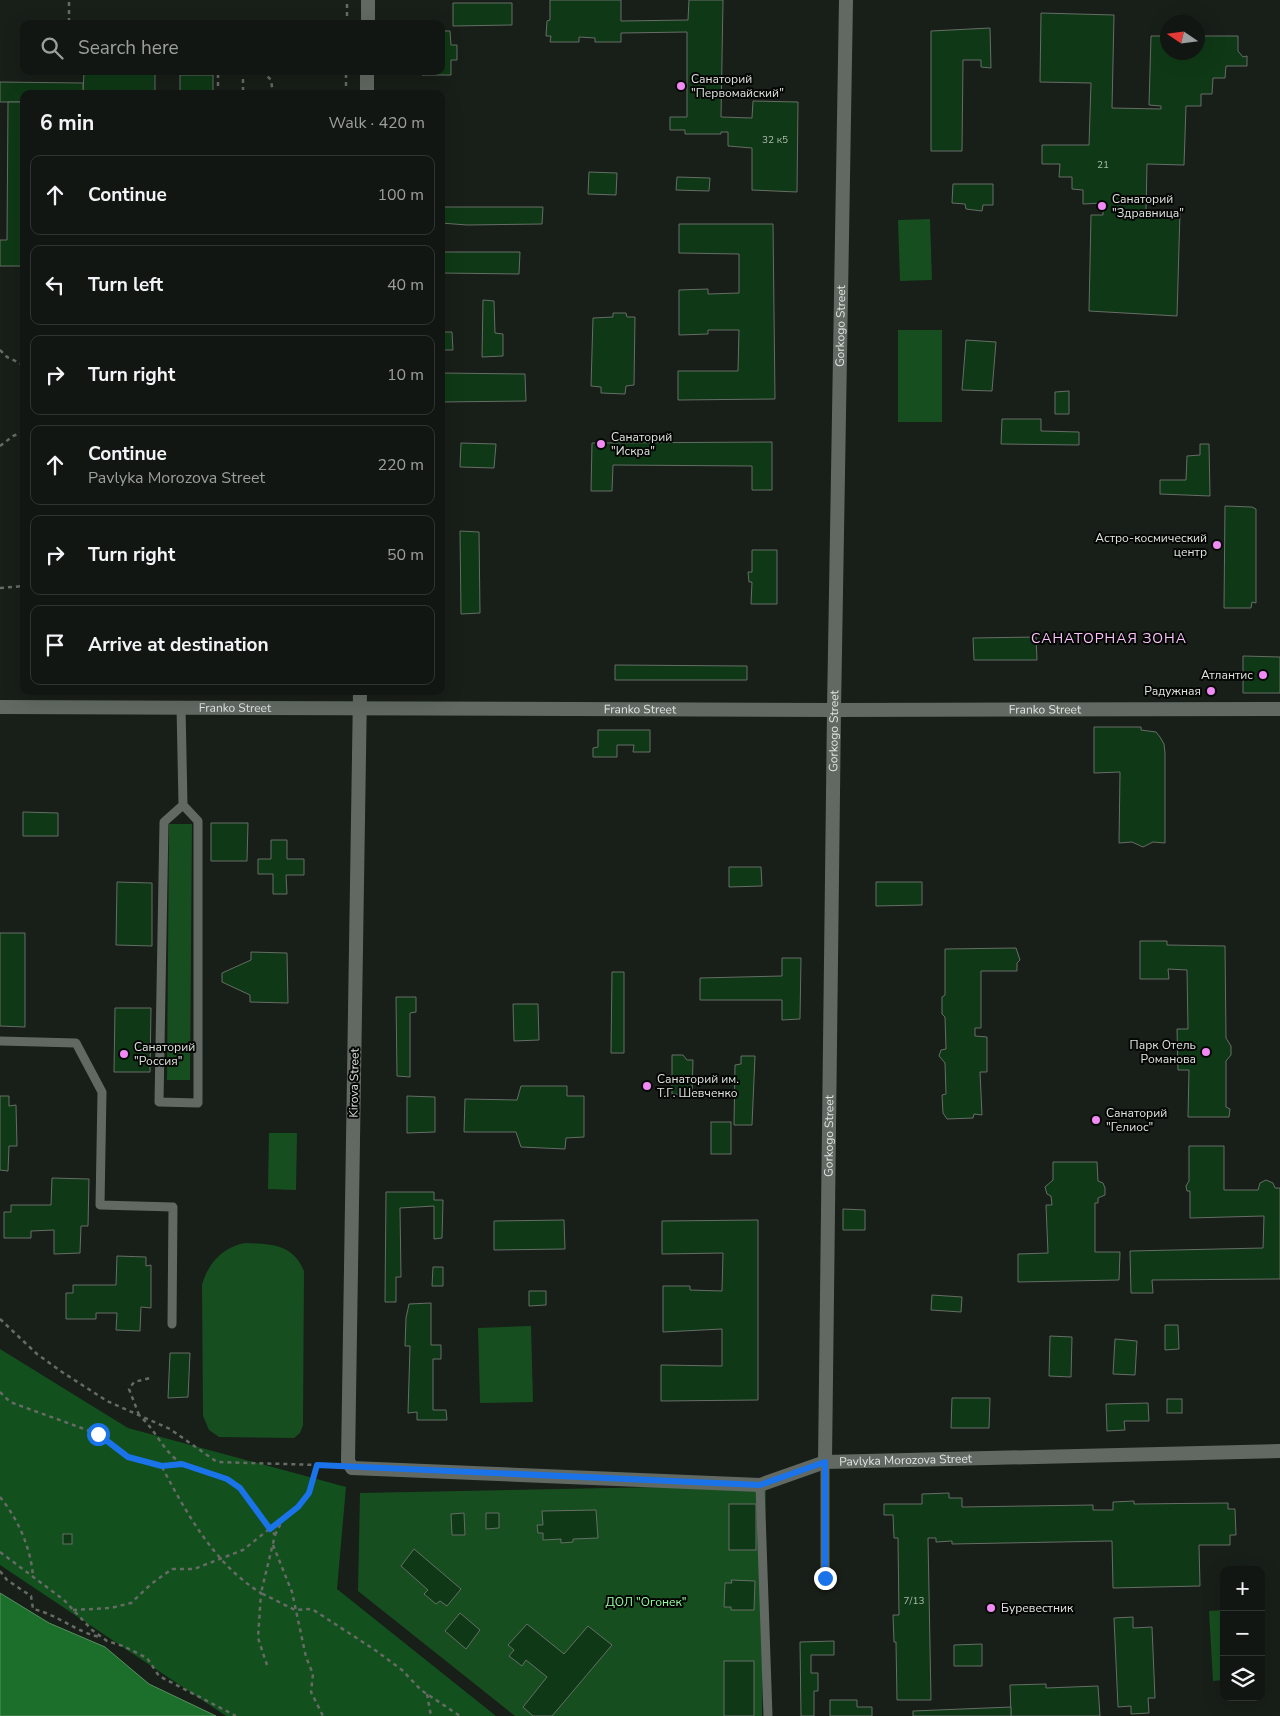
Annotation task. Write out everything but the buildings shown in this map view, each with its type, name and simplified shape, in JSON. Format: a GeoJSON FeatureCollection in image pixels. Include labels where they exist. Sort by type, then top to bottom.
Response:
{"type":"FeatureCollection","features":[{"type":"Feature","properties":{"kind":"street"},"geometry":{"type":"LineString","coordinates":[[368,0],[368,20]]}},
{"type":"Feature","properties":{"kind":"street","name":"Gorkogo Street"},"geometry":{"type":"LineString","coordinates":[[825,1462],[834,710],[846,0]]}},
{"type":"Feature","properties":{"kind":"street"},"geometry":{"type":"LineString","coordinates":[[367,75],[367,90]]}},
{"type":"Feature","properties":{"kind":"street","name":"Kirova Street"},"geometry":{"type":"LineString","coordinates":[[353,1467],[360,695]]}},
{"type":"Feature","properties":{"kind":"street","name":"Franko Street"},"geometry":{"type":"LineString","coordinates":[[0,707],[360,706],[834,710],[1280,709]]}},
{"type":"Feature","properties":{"kind":"street","name":"Pavlyka Morozova Street"},"geometry":{"type":"LineString","coordinates":[[353,1467],[760,1485],[825,1462],[1280,1451]]}},
{"type":"Feature","properties":{"kind":"lane"},"geometry":{"type":"LineString","coordinates":[[181,706],[183,805],[198,820],[198,1103],[159,1102],[164,822],[183,805]]}},
{"type":"Feature","properties":{"kind":"lane"},"geometry":{"type":"LineString","coordinates":[[0,1041],[76,1043],[102,1092],[100,1205],[173,1207],[172,1324]]}},
{"type":"Feature","properties":{"kind":"lane"},"geometry":{"type":"LineString","coordinates":[[825,1462],[825,1578]]}},
{"type":"Feature","properties":{"kind":"lane"},"geometry":{"type":"LineString","coordinates":[[760,1485],[768,1716]]}},
{"type":"Feature","properties":{"kind":"path"},"geometry":{"type":"LineString","coordinates":[[69,0],[69,20]]}},
{"type":"Feature","properties":{"kind":"path"},"geometry":{"type":"LineString","coordinates":[[347,0],[347,20]]}},
{"type":"Feature","properties":{"kind":"path"},"geometry":{"type":"LineString","coordinates":[[218,75],[218,90]]}},
{"type":"Feature","properties":{"kind":"path"},"geometry":{"type":"LineString","coordinates":[[243,75],[243,90]]}},
{"type":"Feature","properties":{"kind":"path"},"geometry":{"type":"LineString","coordinates":[[266,75],[271,80],[272,90]]}},
{"type":"Feature","properties":{"kind":"path"},"geometry":{"type":"LineString","coordinates":[[346,75],[346,90]]}},
{"type":"Feature","properties":{"kind":"path"},"geometry":{"type":"LineString","coordinates":[[0,350],[7,357],[20,363]]}},
{"type":"Feature","properties":{"kind":"path"},"geometry":{"type":"LineString","coordinates":[[0,446],[13,436],[20,433]]}},
{"type":"Feature","properties":{"kind":"path"},"geometry":{"type":"LineString","coordinates":[[0,588],[20,586]]}},
{"type":"Feature","properties":{"kind":"path"},"geometry":{"type":"LineString","coordinates":[[0,1319],[37,1354],[62,1372],[107,1401],[170,1430],[217,1462],[353,1467]]}},
{"type":"Feature","properties":{"kind":"path"},"geometry":{"type":"LineString","coordinates":[[150,1378],[134,1382],[129,1389],[140,1416],[154,1430],[173,1458],[182,1464],[227,1479],[240,1488],[275,1535]]}},
{"type":"Feature","properties":{"kind":"path"},"geometry":{"type":"LineString","coordinates":[[0,1392],[10,1402],[18,1406],[98,1434],[128,1457],[162,1466],[182,1464]]}},
{"type":"Feature","properties":{"kind":"path"},"geometry":{"type":"LineString","coordinates":[[73,1610],[111,1608],[131,1603],[151,1584],[172,1569],[194,1569],[242,1550],[298,1507],[309,1493],[317,1465]]}},
{"type":"Feature","properties":{"kind":"path"},"geometry":{"type":"LineString","coordinates":[[162,1466],[201,1533],[219,1558],[247,1584],[295,1610],[312,1609],[375,1650],[427,1694],[460,1716]]}},
{"type":"Feature","properties":{"kind":"path"},"geometry":{"type":"LineString","coordinates":[[0,1497],[12,1512],[23,1538],[32,1566],[33,1576]]}},
{"type":"Feature","properties":{"kind":"path"},"geometry":{"type":"LineString","coordinates":[[267,1665],[258,1638],[261,1593],[275,1535],[283,1518]]}},
{"type":"Feature","properties":{"kind":"path"},"geometry":{"type":"LineString","coordinates":[[273,1544],[292,1592],[306,1657],[313,1674],[311,1692],[323,1716]]}},
{"type":"Feature","properties":{"kind":"path"},"geometry":{"type":"LineString","coordinates":[[0,1552],[64,1600],[92,1630],[102,1637],[147,1658],[159,1676],[236,1716]]}},
{"type":"Feature","properties":{"kind":"path"},"geometry":{"type":"LineString","coordinates":[[0,1571],[7,1580],[31,1596],[33,1609],[44,1612],[85,1633],[102,1637]]}},
{"type":"Feature","properties":{"kind":"path"},"geometry":{"type":"LineString","coordinates":[[427,1694],[431,1716]]}},
{"type":"Feature","properties":{"kind":"green space"},"geometry":{"type":"Polygon","coordinates":[[[930,219],[932,280],[900,281],[898,220],[930,219]]]}},
{"type":"Feature","properties":{"kind":"green space"},"geometry":{"type":"Polygon","coordinates":[[[898,330],[942,330],[942,422],[898,422],[898,330]]]}},
{"type":"Feature","properties":{"kind":"green space"},"geometry":{"type":"Polygon","coordinates":[[[169,824],[192,824],[190,1080],[167,1080],[169,824]]]}},
{"type":"Feature","properties":{"kind":"green space"},"geometry":{"type":"Polygon","coordinates":[[[269,1133],[297,1133],[296,1190],[268,1189],[269,1133]]]}},
{"type":"Feature","properties":{"kind":"green space"},"geometry":{"type":"Polygon","coordinates":[[[245,1243],[280,1247],[294,1255],[304,1271],[303,1425],[300,1433],[294,1438],[219,1437],[209,1430],[203,1416],[202,1285],[212,1263],[223,1252],[245,1243]]]}},
{"type":"Feature","properties":{"kind":"green space"},"geometry":{"type":"Polygon","coordinates":[[[531,1326],[533,1402],[480,1403],[478,1328],[531,1326]]]}},
{"type":"Feature","properties":{"kind":"green space","name":"ДОЛ \"Огонек\""},"geometry":{"type":"Polygon","coordinates":[[[766,1485],[762,1716],[515,1716],[358,1591],[360,1493],[766,1485]]]}},
{"type":"Feature","properties":{"kind":"green space"},"geometry":{"type":"Polygon","coordinates":[[[1220,1610],[1220,1680],[1213,1681],[1209,1611],[1220,1610]]]}},
{"type":"Feature","properties":{"kind":"shaded area"},"geometry":{"type":"Polygon","coordinates":[[[0,1349],[128,1428],[346,1487],[337,1589],[496,1716],[226,1716],[0,1565],[0,1349]]]}},
{"type":"Feature","properties":{"kind":"shaded area"},"geometry":{"type":"Polygon","coordinates":[[[0,1593],[49,1623],[105,1647],[149,1684],[216,1716],[0,1716],[0,1593]]]}},
{"type":"Feature","properties":{"kind":"place","name":"Санаторий \"Первомайский\""},"geometry":{"type":"Point","coordinates":[681,86]}},
{"type":"Feature","properties":{"kind":"place","name":"Санаторий \"Здравница\""},"geometry":{"type":"Point","coordinates":[1102,206]}},
{"type":"Feature","properties":{"kind":"place","name":"Санаторий \"Искра\""},"geometry":{"type":"Point","coordinates":[601,444]}},
{"type":"Feature","properties":{"kind":"place","name":"Астро-космический центр"},"geometry":{"type":"Point","coordinates":[1217,545]}},
{"type":"Feature","properties":{"kind":"place","name":"Атлантис"},"geometry":{"type":"Point","coordinates":[1263,675]}},
{"type":"Feature","properties":{"kind":"place","name":"Радужная"},"geometry":{"type":"Point","coordinates":[1211,691]}},
{"type":"Feature","properties":{"kind":"place","name":"Парк Отель Романова"},"geometry":{"type":"Point","coordinates":[1206,1052]}},
{"type":"Feature","properties":{"kind":"place","name":"Санаторий \"Россия\""},"geometry":{"type":"Point","coordinates":[124,1054]}},
{"type":"Feature","properties":{"kind":"place","name":"Санаторий им. Т.Г. Шевченко"},"geometry":{"type":"Point","coordinates":[647,1086]}},
{"type":"Feature","properties":{"kind":"place","name":"Санаторий \"Гелиос\""},"geometry":{"type":"Point","coordinates":[1096,1120]}},
{"type":"Feature","properties":{"kind":"place","name":"Буревестник"},"geometry":{"type":"Point","coordinates":[991,1608]}},
{"type":"Feature","properties":{"kind":"district","name":"САНАТОРНАЯ ЗОНА"},"geometry":{"type":"Point","coordinates":[1109,638]}},
{"type":"Feature","properties":{"kind":"route"},"geometry":{"type":"LineString","coordinates":[[98,1434],[128,1457],[162,1466],[182,1464],[227,1479],[240,1488],[270,1529],[285,1515],[298,1507],[309,1493],[312,1475],[317,1465],[760,1485],[825,1462],[825,1578]]}}]}
